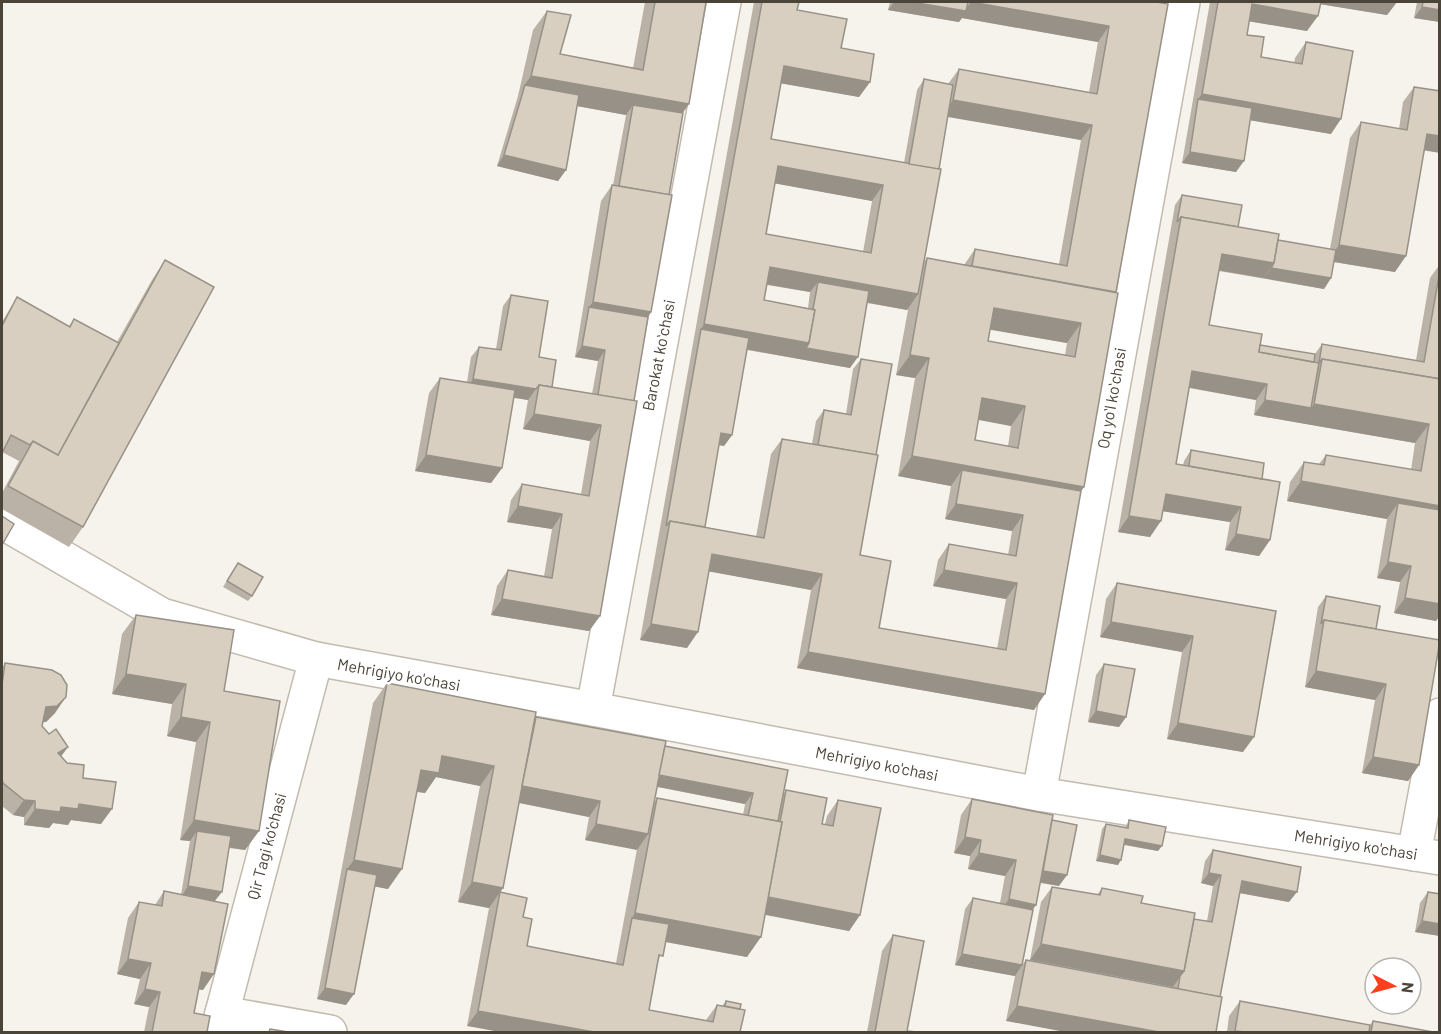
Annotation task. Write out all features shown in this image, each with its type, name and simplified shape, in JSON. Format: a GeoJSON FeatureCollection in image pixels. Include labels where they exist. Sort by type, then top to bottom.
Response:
{"type":"FeatureCollection","features":[{"type":"Feature","properties":{"kind":"street","name":"Barokat koʻchasi"},"geometry":{"type":"LineString","coordinates":[[593,710],[724,2]]}},
{"type":"Feature","properties":{"kind":"street","name":"Oq yoʻl koʻchasi"},"geometry":{"type":"LineString","coordinates":[[1039,794],[1183,2]]}},
{"type":"Feature","properties":{"kind":"street","name":"Mehrigiyo ko'chasi"},"geometry":{"type":"LineString","coordinates":[[2,522],[162,615],[316,659],[1039,794],[1427,856]]}},
{"type":"Feature","properties":{"kind":"street","name":"Qir Tagi ko'chasi"},"geometry":{"type":"LineString","coordinates":[[219,1023],[316,659]]}},
{"type":"Feature","properties":{"kind":"street"},"geometry":{"type":"LineString","coordinates":[[1427,856],[1440,715]]}},
{"type":"Feature","properties":{"kind":"street"},"geometry":{"type":"LineString","coordinates":[[219,1023],[330,1032]]}},
{"type":"Feature","properties":{"kind":"building"},"geometry":{"type":"Polygon","coordinates":[[[655,2],[706,2],[689,104],[531,76],[547,11],[571,15],[560,54],[643,70],[655,2]]]}},
{"type":"Feature","properties":{"kind":"building"},"geometry":{"type":"Polygon","coordinates":[[[762,2],[799,2],[797,10],[847,19],[841,48],[874,54],[870,82],[784,66],[771,139],[941,169],[918,294],[770,267],[764,300],[815,310],[809,343],[704,324],[762,2]],[[778,166],[766,234],[871,253],[883,185],[778,166]]]}},
{"type":"Feature","properties":{"kind":"building"},"geometry":{"type":"Polygon","coordinates":[[[911,2],[968,2],[966,11],[911,2]]]}},
{"type":"Feature","properties":{"kind":"building"},"geometry":{"type":"Polygon","coordinates":[[[971,2],[1157,2],[1168,4],[1116,292],[972,266],[975,249],[1067,266],[1092,125],[953,100],[959,69],[1097,94],[1109,26],[971,2]]]}},
{"type":"Feature","properties":{"kind":"building"},"geometry":{"type":"Polygon","coordinates":[[[1218,2],[1321,2],[1318,16],[1252,4],[1247,35],[1264,37],[1261,57],[1302,64],[1306,42],[1353,51],[1341,119],[1202,94],[1218,2]]]}},
{"type":"Feature","properties":{"kind":"building"},"geometry":{"type":"Polygon","coordinates":[[[1423,2],[1440,2],[1440,10],[1422,7],[1423,2]]]}},
{"type":"Feature","properties":{"kind":"building"},"geometry":{"type":"Polygon","coordinates":[[[924,79],[953,85],[939,169],[909,164],[924,79]]]}},
{"type":"Feature","properties":{"kind":"building"},"geometry":{"type":"Polygon","coordinates":[[[525,85],[579,95],[566,170],[504,155],[525,85]]]}},
{"type":"Feature","properties":{"kind":"building"},"geometry":{"type":"Polygon","coordinates":[[[1414,87],[1440,91],[1440,136],[1427,134],[1406,256],[1339,245],[1361,122],[1407,130],[1414,87]]]}},
{"type":"Feature","properties":{"kind":"building"},"geometry":{"type":"Polygon","coordinates":[[[1198,99],[1252,108],[1244,161],[1190,152],[1198,99]]]}},
{"type":"Feature","properties":{"kind":"building"},"geometry":{"type":"Polygon","coordinates":[[[633,105],[683,113],[669,195],[619,186],[633,105]]]}},
{"type":"Feature","properties":{"kind":"building"},"geometry":{"type":"Polygon","coordinates":[[[612,185],[672,195],[651,312],[593,302],[612,185]]]}},
{"type":"Feature","properties":{"kind":"building"},"geometry":{"type":"Polygon","coordinates":[[[1182,195],[1242,205],[1238,227],[1181,217],[1177,222],[1182,195]]]}},
{"type":"Feature","properties":{"kind":"building"},"geometry":{"type":"Polygon","coordinates":[[[1181,217],[1279,234],[1274,263],[1222,254],[1209,325],[1262,334],[1259,352],[1319,363],[1311,408],[1265,400],[1267,384],[1192,371],[1176,464],[1280,482],[1270,540],[1236,534],[1241,507],[1166,494],[1161,521],[1129,516],[1181,217]]]}},
{"type":"Feature","properties":{"kind":"building"},"geometry":{"type":"Polygon","coordinates":[[[1278,240],[1336,250],[1331,278],[1271,268],[1278,240]]]}},
{"type":"Feature","properties":{"kind":"building"},"geometry":{"type":"Polygon","coordinates":[[[927,258],[1118,293],[1084,487],[912,456],[929,358],[910,355],[927,258]],[[994,308],[988,341],[1075,357],[1081,323],[994,308]],[[982,398],[975,440],[1018,448],[1025,406],[982,398]]]}},
{"type":"Feature","properties":{"kind":"building"},"geometry":{"type":"Polygon","coordinates":[[[165,260],[214,287],[83,527],[8,486],[33,441],[58,455],[165,260]]]}},
{"type":"Feature","properties":{"kind":"building"},"geometry":{"type":"Polygon","coordinates":[[[1440,270],[1440,379],[1322,359],[1319,363],[1322,344],[1424,362],[1440,270]]]}},
{"type":"Feature","properties":{"kind":"building"},"geometry":{"type":"Polygon","coordinates":[[[818,282],[869,291],[858,357],[806,348],[815,310],[813,309],[818,282]]]}},
{"type":"Feature","properties":{"kind":"building"},"geometry":{"type":"Polygon","coordinates":[[[511,295],[548,301],[539,357],[556,360],[552,387],[539,385],[536,389],[473,379],[479,347],[501,350],[511,295]]]}},
{"type":"Feature","properties":{"kind":"building"},"geometry":{"type":"Polygon","coordinates":[[[17,297],[70,327],[74,319],[119,343],[58,455],[33,441],[30,445],[11,435],[2,450],[2,326],[17,297]]]}},
{"type":"Feature","properties":{"kind":"building"},"geometry":{"type":"Polygon","coordinates":[[[589,307],[648,317],[634,401],[598,395],[605,350],[582,346],[589,307]]]}},
{"type":"Feature","properties":{"kind":"building"},"geometry":{"type":"Polygon","coordinates":[[[701,329],[749,338],[732,435],[721,433],[705,527],[670,521],[666,526],[701,329]]]}},
{"type":"Feature","properties":{"kind":"building"},"geometry":{"type":"Polygon","coordinates":[[[1260,345],[1315,354],[1314,362],[1259,352],[1260,345]]]}},
{"type":"Feature","properties":{"kind":"building"},"geometry":{"type":"Polygon","coordinates":[[[861,359],[892,364],[876,455],[818,445],[824,410],[851,415],[861,359]]]}},
{"type":"Feature","properties":{"kind":"building"},"geometry":{"type":"Polygon","coordinates":[[[1322,359],[1440,379],[1440,506],[1301,481],[1304,462],[1324,465],[1326,455],[1421,471],[1429,424],[1314,404],[1322,359]]]}},
{"type":"Feature","properties":{"kind":"building"},"geometry":{"type":"Polygon","coordinates":[[[440,378],[515,390],[502,468],[426,455],[440,378]]]}},
{"type":"Feature","properties":{"kind":"building"},"geometry":{"type":"Polygon","coordinates":[[[539,385],[637,401],[600,616],[502,599],[508,570],[552,578],[562,514],[518,506],[522,484],[589,496],[601,425],[534,414],[539,385]]]}},
{"type":"Feature","properties":{"kind":"building"},"geometry":{"type":"Polygon","coordinates":[[[782,439],[878,455],[860,555],[891,561],[879,628],[1006,650],[1017,583],[944,570],[949,544],[1016,556],[1023,515],[956,504],[962,470],[1081,491],[1045,694],[808,652],[822,574],[712,554],[698,632],[651,624],[670,521],[764,538],[782,439]]]}},
{"type":"Feature","properties":{"kind":"building"},"geometry":{"type":"Polygon","coordinates":[[[1191,450],[1264,463],[1262,479],[1189,466],[1191,450]]]}},
{"type":"Feature","properties":{"kind":"building"},"geometry":{"type":"Polygon","coordinates":[[[1398,503],[1440,510],[1440,604],[1405,598],[1411,566],[1388,562],[1398,503]]]}},
{"type":"Feature","properties":{"kind":"building"},"geometry":{"type":"Polygon","coordinates":[[[2,516],[14,524],[2,545],[2,516]]]}},
{"type":"Feature","properties":{"kind":"building"},"geometry":{"type":"Polygon","coordinates":[[[238,563],[263,577],[252,596],[227,581],[238,563]]]}},
{"type":"Feature","properties":{"kind":"building"},"geometry":{"type":"Polygon","coordinates":[[[1117,583],[1276,611],[1254,737],[1178,723],[1193,636],[1111,622],[1117,583]]]}},
{"type":"Feature","properties":{"kind":"building"},"geometry":{"type":"Polygon","coordinates":[[[1326,596],[1380,606],[1376,629],[1324,620],[1321,624],[1326,596]]]}},
{"type":"Feature","properties":{"kind":"building"},"geometry":{"type":"Polygon","coordinates":[[[136,615],[234,630],[224,691],[280,701],[259,831],[194,820],[210,722],[181,717],[186,684],[126,674],[136,615]]]}},
{"type":"Feature","properties":{"kind":"building"},"geometry":{"type":"Polygon","coordinates":[[[1324,620],[1440,640],[1419,765],[1373,757],[1386,684],[1316,671],[1324,620]]]}},
{"type":"Feature","properties":{"kind":"building"},"geometry":{"type":"Polygon","coordinates":[[[5,663],[52,670],[61,675],[67,685],[66,697],[57,706],[46,707],[42,726],[49,734],[56,729],[68,747],[58,753],[67,763],[84,765],[83,778],[116,782],[112,809],[79,804],[78,809],[61,807],[60,812],[35,809],[35,801],[24,800],[3,783],[2,685],[5,663]]]}},
{"type":"Feature","properties":{"kind":"building"},"geometry":{"type":"Polygon","coordinates":[[[1104,664],[1135,669],[1126,717],[1096,711],[1104,664]]]}},
{"type":"Feature","properties":{"kind":"building"},"geometry":{"type":"Polygon","coordinates":[[[387,683],[536,712],[503,888],[472,882],[494,766],[442,756],[439,773],[421,770],[402,869],[354,860],[387,683]]]}},
{"type":"Feature","properties":{"kind":"building"},"geometry":{"type":"Polygon","coordinates":[[[536,717],[666,741],[648,834],[596,824],[600,801],[522,786],[536,717]]]}},
{"type":"Feature","properties":{"kind":"building"},"geometry":{"type":"Polygon","coordinates":[[[665,746],[788,770],[778,821],[748,816],[753,793],[659,775],[665,746]]]}},
{"type":"Feature","properties":{"kind":"building"},"geometry":{"type":"Polygon","coordinates":[[[786,790],[827,798],[822,824],[833,826],[838,800],[881,808],[860,915],[768,897],[786,790]]]}},
{"type":"Feature","properties":{"kind":"building"},"geometry":{"type":"Polygon","coordinates":[[[657,798],[782,822],[761,937],[635,913],[657,798]]]}},
{"type":"Feature","properties":{"kind":"building"},"geometry":{"type":"Polygon","coordinates":[[[972,799],[1053,815],[1036,905],[1009,899],[1016,860],[979,853],[981,840],[965,837],[972,799]]]}},
{"type":"Feature","properties":{"kind":"building"},"geometry":{"type":"Polygon","coordinates":[[[1052,820],[1077,825],[1067,875],[1043,871],[1052,820]]]}},
{"type":"Feature","properties":{"kind":"building"},"geometry":{"type":"Polygon","coordinates":[[[1129,820],[1166,827],[1162,846],[1125,839],[1121,860],[1100,855],[1106,824],[1128,828],[1129,820]]]}},
{"type":"Feature","properties":{"kind":"building"},"geometry":{"type":"Polygon","coordinates":[[[197,831],[231,836],[222,892],[188,886],[197,831]]]}},
{"type":"Feature","properties":{"kind":"building"},"geometry":{"type":"Polygon","coordinates":[[[1213,850],[1301,867],[1297,892],[1242,881],[1220,997],[1178,989],[1180,976],[1184,971],[1194,919],[1212,922],[1221,875],[1209,873],[1213,850]]]}},
{"type":"Feature","properties":{"kind":"building"},"geometry":{"type":"Polygon","coordinates":[[[347,869],[377,875],[354,994],[325,988],[347,869]]]}},
{"type":"Feature","properties":{"kind":"building"},"geometry":{"type":"Polygon","coordinates":[[[1052,887],[1100,895],[1102,888],[1143,896],[1141,903],[1195,913],[1184,971],[1041,944],[1052,887]]]}},
{"type":"Feature","properties":{"kind":"building"},"geometry":{"type":"Polygon","coordinates":[[[164,891],[228,904],[214,974],[202,972],[194,1013],[210,1016],[207,1032],[152,1032],[160,992],[145,989],[151,963],[128,959],[139,902],[162,906],[164,891]]]}},
{"type":"Feature","properties":{"kind":"building"},"geometry":{"type":"Polygon","coordinates":[[[500,892],[527,898],[523,917],[532,919],[527,946],[623,965],[632,918],[669,924],[663,956],[659,955],[649,1010],[713,1022],[717,1005],[745,1010],[740,1032],[594,1032],[478,1011],[500,892]]]}},
{"type":"Feature","properties":{"kind":"building"},"geometry":{"type":"Polygon","coordinates":[[[1428,892],[1440,894],[1440,924],[1422,921],[1428,892]]]}},
{"type":"Feature","properties":{"kind":"building"},"geometry":{"type":"Polygon","coordinates":[[[973,898],[1033,910],[1022,965],[962,954],[973,898]]]}},
{"type":"Feature","properties":{"kind":"building"},"geometry":{"type":"Polygon","coordinates":[[[893,935],[924,941],[907,1031],[917,1032],[875,1032],[893,935]]]}},
{"type":"Feature","properties":{"kind":"building"},"geometry":{"type":"Polygon","coordinates":[[[1026,960],[1222,997],[1216,1032],[1159,1032],[1017,1006],[1026,960]]]}},
{"type":"Feature","properties":{"kind":"building"},"geometry":{"type":"Polygon","coordinates":[[[726,1001],[741,1004],[740,1009],[725,1006],[726,1001]]]}},
{"type":"Feature","properties":{"kind":"building"},"geometry":{"type":"Polygon","coordinates":[[[1240,1001],[1370,1025],[1369,1032],[1235,1031],[1240,1001]]]}},
{"type":"Feature","properties":{"kind":"building"},"geometry":{"type":"Polygon","coordinates":[[[1373,1021],[1433,1032],[1371,1032],[1373,1021]]]}},
{"type":"Feature","properties":{"kind":"building"},"geometry":{"type":"Polygon","coordinates":[[[270,1029],[288,1032],[269,1032],[270,1029]]]}}]}
